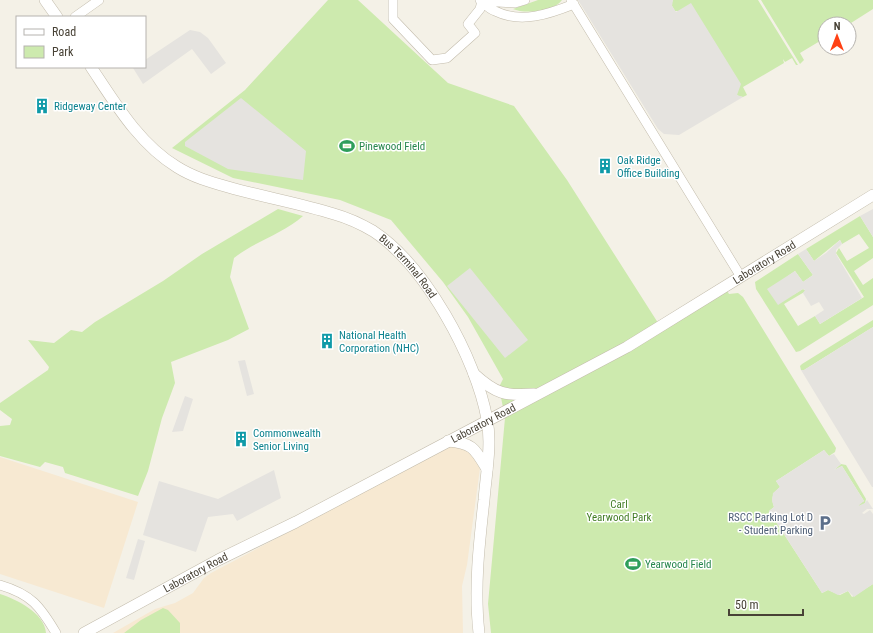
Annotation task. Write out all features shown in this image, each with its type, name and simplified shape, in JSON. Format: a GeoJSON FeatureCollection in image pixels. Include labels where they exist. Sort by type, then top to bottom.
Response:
{"type":"FeatureCollection","features":[{"type":"Feature","properties":{"kind":"street"},"geometry":{"type":"LineString","coordinates":[[45,0],[56,16]]}},
{"type":"Feature","properties":{"kind":"street"},"geometry":{"type":"LineString","coordinates":[[75,16],[99,0]]}},
{"type":"Feature","properties":{"kind":"street"},"geometry":{"type":"LineString","coordinates":[[393,0],[393,18],[432,60],[447,58],[475,33],[468,24],[480,9],[481,1]]}},
{"type":"Feature","properties":{"kind":"street"},"geometry":{"type":"LineString","coordinates":[[481,1],[515,3],[525,0]]}},
{"type":"Feature","properties":{"kind":"street"},"geometry":{"type":"LineString","coordinates":[[481,1],[494,11],[508,16],[524,18],[539,16],[572,2],[741,277]]}},
{"type":"Feature","properties":{"kind":"street","name":"Bus Terminal Road"},"geometry":{"type":"LineString","coordinates":[[92,68],[128,121],[152,149],[178,168],[209,181],[335,214],[353,221],[374,232],[410,267],[436,299],[450,321],[473,373],[487,420],[489,448],[475,592],[479,633]]}},
{"type":"Feature","properties":{"kind":"street","name":"Laboratory Road"},"geometry":{"type":"LineString","coordinates":[[84,633],[211,563],[296,522],[627,347],[873,195]]}},
{"type":"Feature","properties":{"kind":"street"},"geometry":{"type":"LineString","coordinates":[[473,373],[498,392],[514,396],[539,393]]}},
{"type":"Feature","properties":{"kind":"street"},"geometry":{"type":"LineString","coordinates":[[448,441],[466,443],[475,449],[487,469]]}},
{"type":"Feature","properties":{"kind":"street"},"geometry":{"type":"LineString","coordinates":[[0,584],[25,594],[34,601],[44,613],[56,633]]}},
{"type":"Feature","properties":{"kind":"shaded area"},"geometry":{"type":"Polygon","coordinates":[[[578,0],[673,0],[672,6],[676,12],[691,3],[741,84],[737,95],[743,97],[679,135],[664,134],[658,129],[578,0]]]}},
{"type":"Feature","properties":{"kind":"shaded area"},"geometry":{"type":"Polygon","coordinates":[[[190,30],[200,32],[208,38],[226,63],[211,74],[192,49],[143,84],[133,68],[146,68],[146,59],[190,30]]]}},
{"type":"Feature","properties":{"kind":"shaded area"},"geometry":{"type":"Polygon","coordinates":[[[241,98],[306,151],[303,180],[228,169],[185,146],[185,142],[241,98]]]}},
{"type":"Feature","properties":{"kind":"shaded area"},"geometry":{"type":"Polygon","coordinates":[[[873,209],[873,237],[860,216],[873,209]]]}},
{"type":"Feature","properties":{"kind":"shaded area"},"geometry":{"type":"Polygon","coordinates":[[[840,240],[842,244],[836,250],[836,254],[862,298],[820,324],[815,316],[824,310],[819,302],[811,306],[803,293],[805,290],[803,289],[778,305],[767,289],[795,271],[803,282],[813,275],[798,254],[806,249],[814,261],[826,253],[840,240]]]}},
{"type":"Feature","properties":{"kind":"shaded area"},"geometry":{"type":"Polygon","coordinates":[[[470,268],[528,340],[505,358],[447,286],[470,268]]]}},
{"type":"Feature","properties":{"kind":"shaded area"},"geometry":{"type":"Polygon","coordinates":[[[873,327],[872,487],[801,370],[804,370],[873,327]]]}},
{"type":"Feature","properties":{"kind":"shaded area"},"geometry":{"type":"Polygon","coordinates":[[[245,360],[254,394],[247,396],[238,361],[245,360]]]}},
{"type":"Feature","properties":{"kind":"shaded area"},"geometry":{"type":"Polygon","coordinates":[[[185,396],[193,399],[183,431],[172,432],[185,396]]]}},
{"type":"Feature","properties":{"kind":"shaded area"},"geometry":{"type":"Polygon","coordinates":[[[463,446],[477,458],[480,468],[467,565],[462,586],[463,633],[113,633],[155,609],[175,603],[193,593],[204,578],[211,573],[444,450],[451,447],[463,446]]]}},
{"type":"Feature","properties":{"kind":"shaded area","name":"RSCC Parking Lot D - Student Parking"},"geometry":{"type":"Polygon","coordinates":[[[824,450],[829,456],[834,454],[841,464],[834,470],[842,466],[864,501],[858,506],[865,503],[867,500],[873,509],[867,509],[862,513],[864,514],[870,510],[873,514],[873,584],[854,597],[848,591],[838,595],[828,590],[822,593],[769,511],[774,507],[772,501],[773,493],[780,487],[776,481],[824,450]]]}},
{"type":"Feature","properties":{"kind":"shaded area"},"geometry":{"type":"Polygon","coordinates":[[[0,457],[138,502],[104,608],[0,574],[0,457]]]}},
{"type":"Feature","properties":{"kind":"shaded area"},"geometry":{"type":"Polygon","coordinates":[[[274,470],[281,498],[237,521],[233,514],[208,517],[196,552],[143,535],[159,481],[218,499],[274,470]]]}},
{"type":"Feature","properties":{"kind":"shaded area"},"geometry":{"type":"Polygon","coordinates":[[[138,539],[145,541],[134,580],[126,578],[138,539]]]}},
{"type":"Feature","properties":{"kind":"green space","name":"Carl Yearwood Park"},"geometry":{"type":"Polygon","coordinates":[[[328,0],[358,0],[448,83],[514,106],[567,180],[660,326],[725,287],[729,294],[738,293],[743,297],[836,448],[835,452],[829,456],[824,450],[776,481],[780,487],[773,496],[774,507],[769,511],[822,593],[828,590],[840,595],[848,591],[852,597],[873,584],[873,633],[491,633],[488,604],[505,418],[499,387],[503,379],[468,317],[443,282],[391,220],[340,200],[233,178],[172,148],[245,90],[328,0]]]}},
{"type":"Feature","properties":{"kind":"green space"},"geometry":{"type":"Polygon","coordinates":[[[538,0],[562,0],[553,7],[539,11],[518,11],[513,9],[538,0]]]}},
{"type":"Feature","properties":{"kind":"green space"},"geometry":{"type":"Polygon","coordinates":[[[673,0],[758,0],[798,65],[796,65],[792,58],[785,62],[783,59],[784,63],[743,87],[747,95],[743,97],[738,96],[678,11],[675,11],[671,4],[673,0]]]}},
{"type":"Feature","properties":{"kind":"green space"},"geometry":{"type":"Polygon","coordinates":[[[761,0],[873,0],[873,9],[857,19],[857,16],[817,16],[817,43],[800,53],[804,60],[800,64],[761,0]]]}},
{"type":"Feature","properties":{"kind":"green space"},"geometry":{"type":"Polygon","coordinates":[[[278,209],[303,216],[287,228],[242,252],[234,258],[230,277],[249,329],[228,340],[171,362],[175,383],[162,418],[148,471],[138,496],[65,473],[63,467],[45,462],[40,467],[0,456],[0,426],[10,425],[12,419],[0,410],[0,403],[48,370],[49,367],[28,340],[54,343],[71,330],[82,332],[95,322],[163,281],[202,254],[278,209]]]}},
{"type":"Feature","properties":{"kind":"green space"},"geometry":{"type":"Polygon","coordinates":[[[860,216],[873,237],[873,258],[854,271],[863,285],[873,278],[873,305],[800,351],[796,352],[756,289],[755,282],[798,254],[813,275],[803,282],[795,271],[788,276],[793,295],[803,289],[806,291],[784,304],[798,326],[815,316],[820,324],[864,297],[836,253],[839,248],[847,261],[869,248],[859,234],[842,244],[840,240],[814,261],[806,249],[860,216]]]}},
{"type":"Feature","properties":{"kind":"green space"},"geometry":{"type":"Polygon","coordinates":[[[873,320],[873,327],[804,370],[801,370],[800,366],[802,364],[873,320]]]}},
{"type":"Feature","properties":{"kind":"green space"},"geometry":{"type":"Polygon","coordinates":[[[841,464],[846,465],[866,499],[865,503],[860,507],[858,505],[864,501],[842,466],[834,470],[841,464]]]}},
{"type":"Feature","properties":{"kind":"green space"},"geometry":{"type":"Polygon","coordinates":[[[0,594],[14,599],[35,613],[41,619],[46,633],[0,633],[0,594]]]}},
{"type":"Feature","properties":{"kind":"green space"},"geometry":{"type":"Polygon","coordinates":[[[163,608],[168,610],[180,623],[180,633],[124,633],[141,620],[163,608]]]}},
{"type":"Feature","properties":{"kind":"place","name":"Ridgeway Center"},"geometry":{"type":"Point","coordinates":[42,106]}},
{"type":"Feature","properties":{"kind":"place","name":"Pinewood Field"},"geometry":{"type":"Point","coordinates":[347,146]}},
{"type":"Feature","properties":{"kind":"place","name":"Oak Ridge Office Building"},"geometry":{"type":"Point","coordinates":[605,166]}},
{"type":"Feature","properties":{"kind":"place","name":"National Health Corporation (NHC)"},"geometry":{"type":"Point","coordinates":[327,341]}},
{"type":"Feature","properties":{"kind":"place","name":"Commonwealth Senior Living"},"geometry":{"type":"Point","coordinates":[241,439]}},
{"type":"Feature","properties":{"kind":"place","name":"RSCC Parking Lot D - Student Parking"},"geometry":{"type":"Point","coordinates":[825,523]}},
{"type":"Feature","properties":{"kind":"place","name":"Yearwood Field"},"geometry":{"type":"Point","coordinates":[633,564]}}]}
